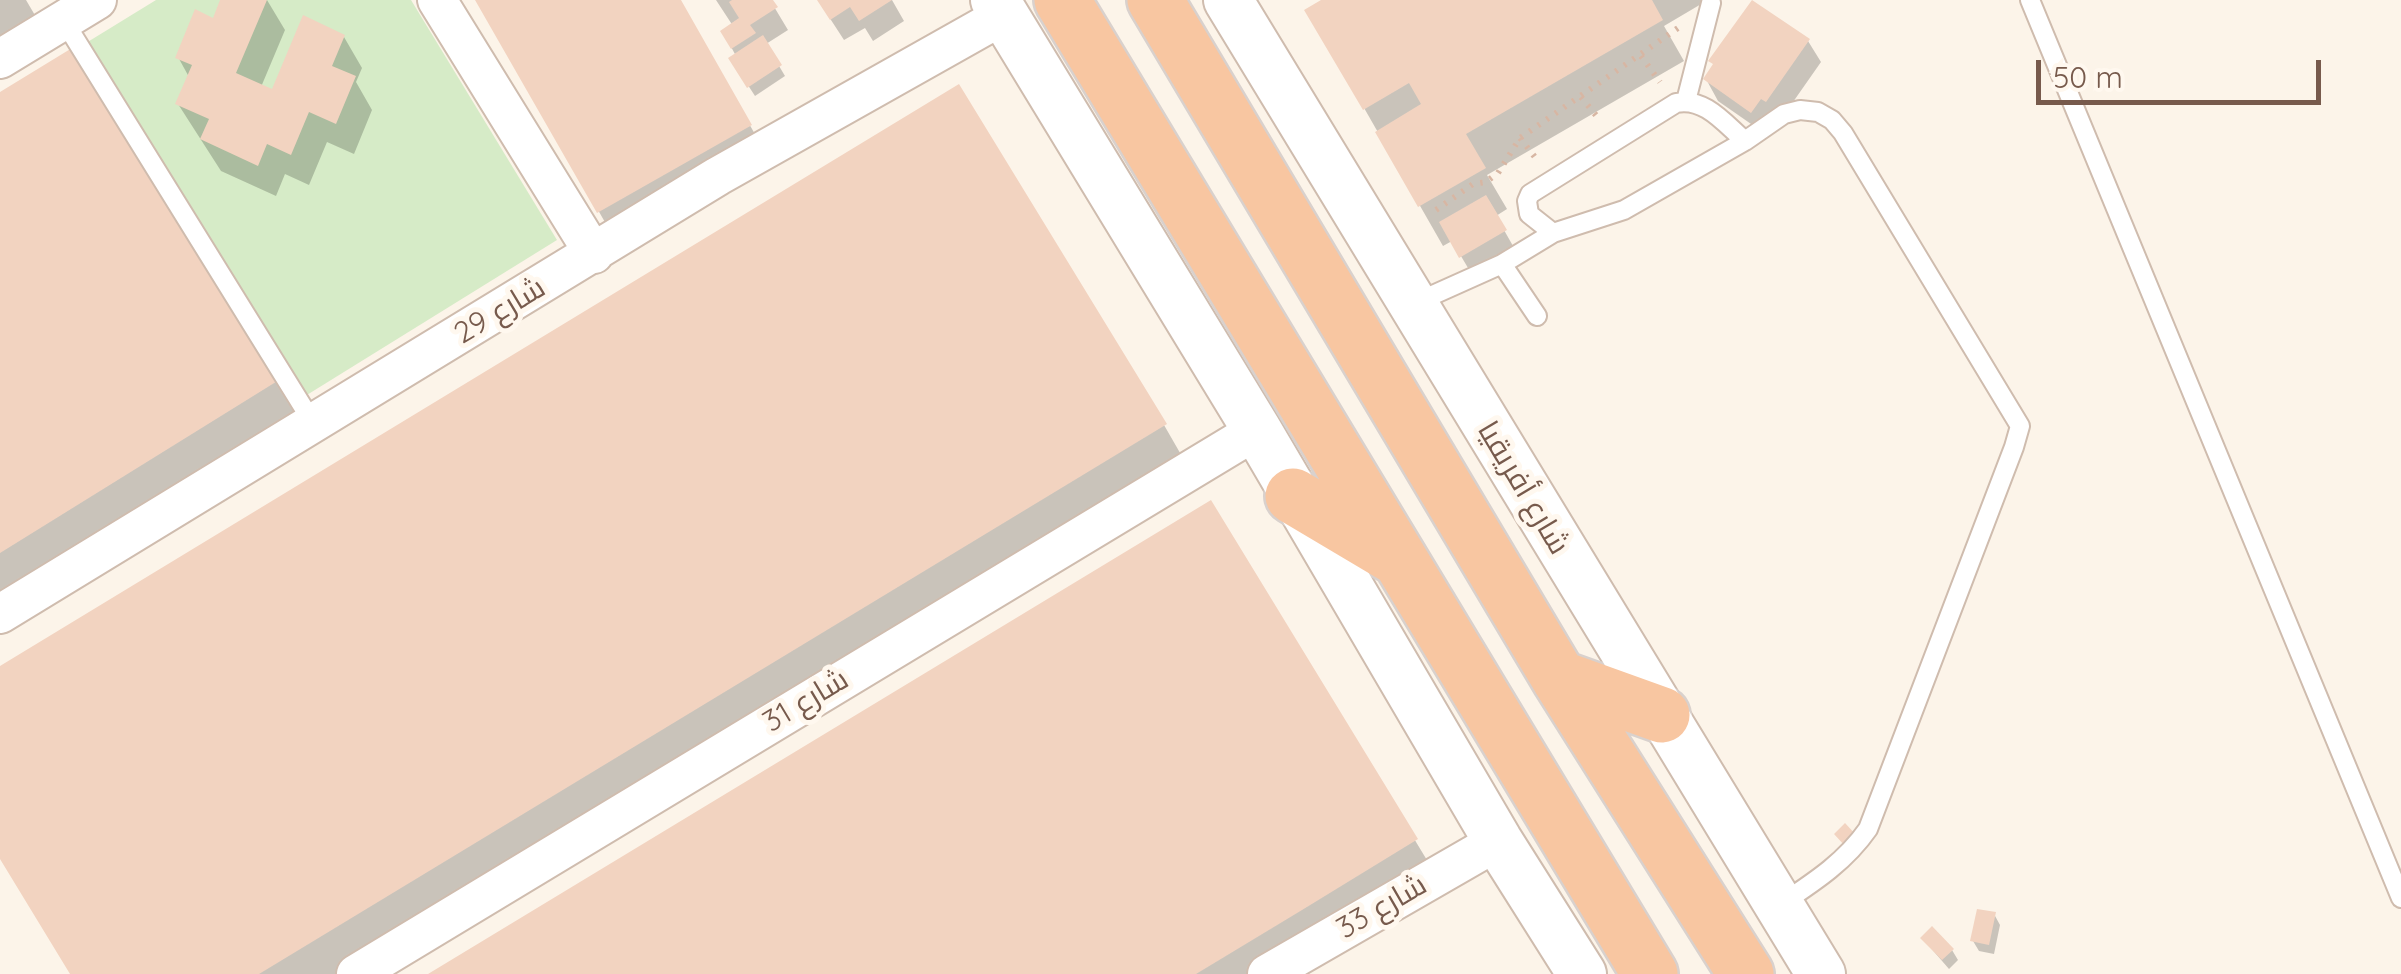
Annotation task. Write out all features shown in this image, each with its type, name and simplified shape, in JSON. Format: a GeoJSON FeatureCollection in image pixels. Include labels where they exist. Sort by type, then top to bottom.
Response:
{"type":"FeatureCollection","features":[{"type":"Feature","properties":{"kind":"highway"},"geometry":{"type":"LineString","coordinates":[[1062,0],[1650,974]]}},
{"type":"Feature","properties":{"kind":"highway"},"geometry":{"type":"LineString","coordinates":[[1155,0],[1559,678],[1746,974]]}},
{"type":"Feature","properties":{"kind":"highway"},"geometry":{"type":"LineString","coordinates":[[1293,496],[1402,560]]}},
{"type":"Feature","properties":{"kind":"highway"},"geometry":{"type":"LineString","coordinates":[[1559,678],[1662,715]]}},
{"type":"Feature","properties":{"kind":"street"},"geometry":{"type":"LineString","coordinates":[[0,59],[97,0]]}},
{"type":"Feature","properties":{"kind":"street"},"geometry":{"type":"LineString","coordinates":[[438,0],[594,254]]}},
{"type":"Feature","properties":{"kind":"street","name":"شارع أفريقيا"},"geometry":{"type":"LineString","coordinates":[[1228,0],[1822,974]]}},
{"type":"Feature","properties":{"kind":"street"},"geometry":{"type":"LineString","coordinates":[[999,8],[1257,430],[1498,841],[1582,974]]}},
{"type":"Feature","properties":{"kind":"street","name":"شارع 29"},"geometry":{"type":"LineString","coordinates":[[0,614],[999,8]]}},
{"type":"Feature","properties":{"kind":"street","name":"شارع 31"},"geometry":{"type":"LineString","coordinates":[[356,974],[1257,430]]}},
{"type":"Feature","properties":{"kind":"street","name":"شارع 33"},"geometry":{"type":"LineString","coordinates":[[1267,974],[1498,841]]}},
{"type":"Feature","properties":{"kind":"lane"},"geometry":{"type":"LineString","coordinates":[[2030,0],[2401,898]]}},
{"type":"Feature","properties":{"kind":"lane"},"geometry":{"type":"LineString","coordinates":[[1686,101],[1711,3]]}},
{"type":"Feature","properties":{"kind":"lane"},"geometry":{"type":"LineString","coordinates":[[64,21],[314,424]]}},
{"type":"Feature","properties":{"kind":"lane"},"geometry":{"type":"LineString","coordinates":[[1553,233],[1529,214],[1530,194],[1667,107],[1686,101],[1704,106],[1745,141]]}},
{"type":"Feature","properties":{"kind":"lane"},"geometry":{"type":"LineString","coordinates":[[1412,305],[1435,291],[1502,264],[1553,233],[1624,210],[1745,141],[1784,114],[1800,110],[1818,112],[1832,120],[2020,426],[1868,829],[1853,851],[1834,868],[1780,904]]}},
{"type":"Feature","properties":{"kind":"lane"},"geometry":{"type":"LineString","coordinates":[[1502,264],[1537,316]]}},
{"type":"Feature","properties":{"kind":"path"},"geometry":{"type":"LineString","coordinates":[[1436,210],[1473,184],[1486,182],[1498,173],[1520,138],[1711,3]]}},
{"type":"Feature","properties":{"kind":"green space"},"geometry":{"type":"Polygon","coordinates":[[[156,0],[411,0],[557,240],[302,398],[86,43],[156,0]]]}},
{"type":"Feature","properties":{"kind":"building"},"geometry":{"type":"Polygon","coordinates":[[[220,0],[267,0],[236,73],[272,89],[303,15],[345,35],[332,66],[356,76],[336,124],[309,112],[291,155],[267,144],[258,166],[200,139],[209,119],[175,104],[192,65],[175,58],[195,9],[213,18],[220,0]]]}},
{"type":"Feature","properties":{"kind":"building"},"geometry":{"type":"Polygon","coordinates":[[[475,0],[681,0],[752,125],[597,213],[475,0]]]}},
{"type":"Feature","properties":{"kind":"building"},"geometry":{"type":"Polygon","coordinates":[[[773,0],[778,7],[750,25],[756,33],[731,49],[720,31],[739,18],[729,2],[773,0]]]}},
{"type":"Feature","properties":{"kind":"building"},"geometry":{"type":"Polygon","coordinates":[[[817,0],[892,0],[859,21],[850,7],[830,20],[817,0]]]}},
{"type":"Feature","properties":{"kind":"building"},"geometry":{"type":"Polygon","coordinates":[[[1321,0],[1652,0],[1663,20],[1466,134],[1486,168],[1418,207],[1375,132],[1421,104],[1409,83],[1363,110],[1304,10],[1321,0]]]}},
{"type":"Feature","properties":{"kind":"building"},"geometry":{"type":"Polygon","coordinates":[[[1752,0],[1810,39],[1766,102],[1761,99],[1751,113],[1703,79],[1713,64],[1708,61],[1752,0]]]}},
{"type":"Feature","properties":{"kind":"building"},"geometry":{"type":"Polygon","coordinates":[[[763,35],[782,65],[747,88],[728,58],[763,35]]]}},
{"type":"Feature","properties":{"kind":"building"},"geometry":{"type":"Polygon","coordinates":[[[72,48],[279,380],[0,553],[0,92],[72,48]]]}},
{"type":"Feature","properties":{"kind":"building"},"geometry":{"type":"Polygon","coordinates":[[[959,84],[1167,424],[259,974],[70,974],[0,859],[0,666],[959,84]]]}},
{"type":"Feature","properties":{"kind":"building"},"geometry":{"type":"Polygon","coordinates":[[[1486,195],[1507,230],[1459,258],[1439,222],[1486,195]]]}},
{"type":"Feature","properties":{"kind":"building"},"geometry":{"type":"Polygon","coordinates":[[[1211,500],[1418,839],[1302,910],[1196,974],[428,974],[1211,500]]]}},
{"type":"Feature","properties":{"kind":"building"},"geometry":{"type":"Polygon","coordinates":[[[1845,823],[1857,836],[1845,846],[1834,834],[1845,823]]]}},
{"type":"Feature","properties":{"kind":"building"},"geometry":{"type":"Polygon","coordinates":[[[1977,909],[1996,912],[1989,945],[1970,941],[1977,909]]]}},
{"type":"Feature","properties":{"kind":"building"},"geometry":{"type":"Polygon","coordinates":[[[1932,926],[1954,949],[1942,960],[1920,938],[1932,926]]]}}]}
